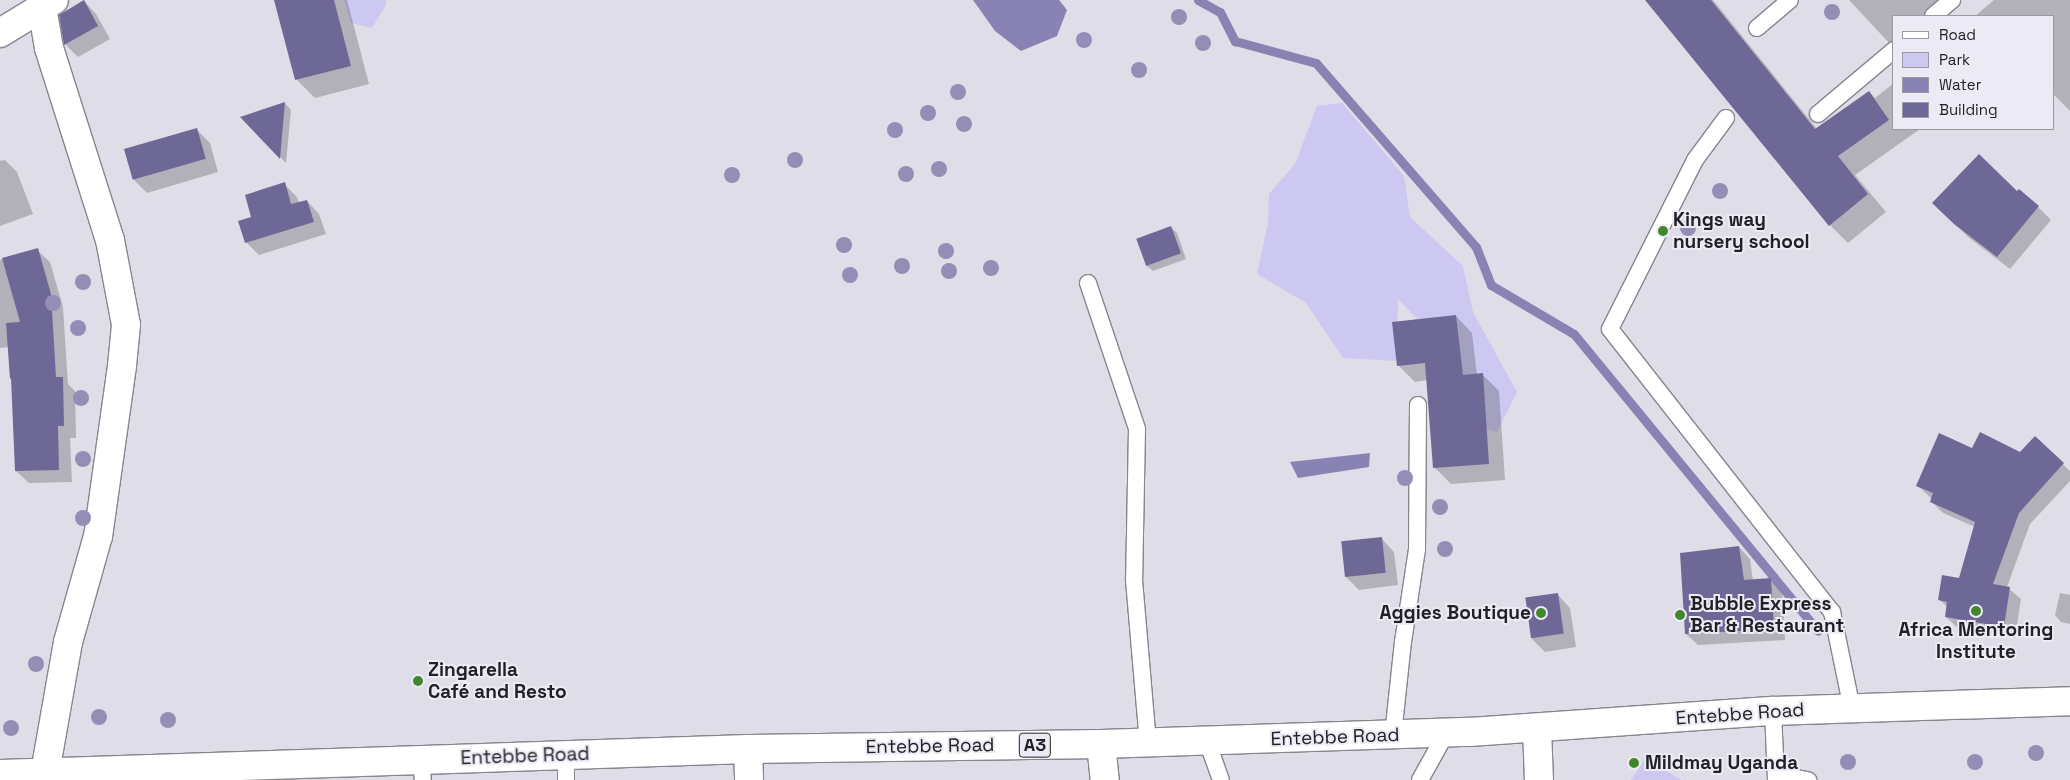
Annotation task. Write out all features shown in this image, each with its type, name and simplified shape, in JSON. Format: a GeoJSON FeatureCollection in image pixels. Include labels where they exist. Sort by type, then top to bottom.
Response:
{"type":"FeatureCollection","features":[{"type":"Feature","properties":{"kind":"main road"},"geometry":{"type":"LineString","coordinates":[[0,32],[48,4],[49,48],[110,240],[126,325],[98,536],[68,642],[46,772]]}},
{"type":"Feature","properties":{"kind":"main road","name":"Entebbe Road"},"geometry":{"type":"LineString","coordinates":[[0,774],[566,767],[748,749],[1148,743],[1393,735],[1537,729],[1773,711],[2070,701]]}},
{"type":"Feature","properties":{"kind":"main road"},"geometry":{"type":"LineString","coordinates":[[1537,729],[1539,780]]}},
{"type":"Feature","properties":{"kind":"main road"},"geometry":{"type":"LineString","coordinates":[[1101,744],[1105,780]]}},
{"type":"Feature","properties":{"kind":"main road"},"geometry":{"type":"LineString","coordinates":[[748,749],[749,780]]}},
{"type":"Feature","properties":{"kind":"lane"},"geometry":{"type":"LineString","coordinates":[[1757,28],[1790,0]]}},
{"type":"Feature","properties":{"kind":"lane"},"geometry":{"type":"LineString","coordinates":[[1934,15],[1952,0]]}},
{"type":"Feature","properties":{"kind":"lane"},"geometry":{"type":"LineString","coordinates":[[1818,114],[1892,52]]}},
{"type":"Feature","properties":{"kind":"lane"},"geometry":{"type":"LineString","coordinates":[[1726,118],[1695,160],[1610,329],[1832,612],[1852,708]]}},
{"type":"Feature","properties":{"kind":"lane"},"geometry":{"type":"LineString","coordinates":[[1088,283],[1137,429],[1134,580],[1148,743]]}},
{"type":"Feature","properties":{"kind":"lane"},"geometry":{"type":"LineString","coordinates":[[1393,735],[1402,642],[1417,549],[1418,405]]}},
{"type":"Feature","properties":{"kind":"lane"},"geometry":{"type":"LineString","coordinates":[[1773,711],[1776,777],[1808,780]]}},
{"type":"Feature","properties":{"kind":"lane"},"geometry":{"type":"LineString","coordinates":[[1420,780],[1446,733]]}},
{"type":"Feature","properties":{"kind":"lane"},"geometry":{"type":"LineString","coordinates":[[1207,741],[1222,780]]}},
{"type":"Feature","properties":{"kind":"green space"},"geometry":{"type":"Polygon","coordinates":[[[344,0],[386,0],[386,5],[372,28],[351,23],[344,0]]]}},
{"type":"Feature","properties":{"kind":"green space"},"geometry":{"type":"Polygon","coordinates":[[[1342,103],[1404,176],[1410,217],[1463,266],[1473,312],[1517,392],[1497,432],[1428,406],[1436,338],[1398,299],[1396,361],[1343,358],[1306,303],[1257,274],[1268,223],[1269,194],[1295,164],[1317,106],[1342,103]]]}},
{"type":"Feature","properties":{"kind":"green space"},"geometry":{"type":"Polygon","coordinates":[[[1645,759],[1682,780],[1631,780],[1645,759]]]}},
{"type":"Feature","properties":{"kind":"water"},"geometry":{"type":"Polygon","coordinates":[[[973,0],[1059,0],[1067,10],[1057,36],[1021,51],[995,31],[973,0]]]}},
{"type":"Feature","properties":{"kind":"water"},"geometry":{"type":"Polygon","coordinates":[[[1370,453],[1369,467],[1298,478],[1290,462],[1370,453]]]}},
{"type":"Feature","properties":{"kind":"building"},"geometry":{"type":"Polygon","coordinates":[[[84,0],[98,26],[64,45],[59,15],[84,0]]]}},
{"type":"Feature","properties":{"kind":"building"},"geometry":{"type":"Polygon","coordinates":[[[274,0],[334,0],[351,66],[295,80],[274,0]]]}},
{"type":"Feature","properties":{"kind":"building"},"geometry":{"type":"Polygon","coordinates":[[[1645,0],[1711,0],[1815,129],[1869,91],[1889,120],[1838,156],[1868,194],[1829,226],[1645,0]]]}},
{"type":"Feature","properties":{"kind":"building"},"geometry":{"type":"Polygon","coordinates":[[[285,102],[280,159],[240,117],[285,102]]]}},
{"type":"Feature","properties":{"kind":"building"},"geometry":{"type":"Polygon","coordinates":[[[197,128],[206,159],[133,180],[124,149],[197,128]]]}},
{"type":"Feature","properties":{"kind":"building"},"geometry":{"type":"Polygon","coordinates":[[[1979,154],[2017,191],[2019,189],[2039,206],[1997,257],[1954,224],[1932,203],[1979,154]]]}},
{"type":"Feature","properties":{"kind":"building"},"geometry":{"type":"Polygon","coordinates":[[[285,182],[291,204],[307,200],[314,222],[245,243],[238,221],[251,217],[245,195],[285,182]]]}},
{"type":"Feature","properties":{"kind":"building"},"geometry":{"type":"Polygon","coordinates":[[[1171,226],[1181,253],[1146,266],[1136,239],[1171,226]]]}},
{"type":"Feature","properties":{"kind":"building"},"geometry":{"type":"Polygon","coordinates":[[[38,248],[51,294],[56,377],[63,377],[64,426],[58,426],[59,470],[15,471],[11,378],[6,323],[20,322],[2,258],[38,248]]]}},
{"type":"Feature","properties":{"kind":"building"},"geometry":{"type":"Polygon","coordinates":[[[1456,315],[1463,375],[1483,373],[1489,464],[1433,468],[1425,363],[1397,366],[1392,322],[1456,315]]]}},
{"type":"Feature","properties":{"kind":"building"},"geometry":{"type":"Polygon","coordinates":[[[1980,432],[2020,452],[2035,436],[2064,463],[2019,513],[1993,584],[2010,587],[2004,627],[1945,617],[1947,602],[1938,600],[1942,575],[1959,578],[1975,522],[1930,502],[1933,493],[1916,486],[1939,433],[1972,448],[1980,432]]]}},
{"type":"Feature","properties":{"kind":"building"},"geometry":{"type":"Polygon","coordinates":[[[1382,537],[1386,573],[1345,577],[1341,541],[1382,537]]]}},
{"type":"Feature","properties":{"kind":"building"},"geometry":{"type":"Polygon","coordinates":[[[1739,546],[1744,580],[1771,578],[1774,629],[1685,634],[1680,553],[1739,546]]]}},
{"type":"Feature","properties":{"kind":"building"},"geometry":{"type":"Polygon","coordinates":[[[1558,593],[1564,634],[1531,638],[1525,598],[1558,593]]]}},
{"type":"Feature","properties":{"kind":"waterway"},"geometry":{"type":"LineString","coordinates":[[1198,0],[1220,12],[1235,41],[1316,63],[1476,247],[1491,285],[1574,334],[1818,631]]}},
{"type":"Feature","properties":{"kind":"place","name":"Kings way nursery school"},"geometry":{"type":"Point","coordinates":[1663,231]}},
{"type":"Feature","properties":{"kind":"place","name":"Africa Mentoring Institute"},"geometry":{"type":"Point","coordinates":[1976,611]}},
{"type":"Feature","properties":{"kind":"place","name":"Aggies Boutique"},"geometry":{"type":"Point","coordinates":[1541,613]}},
{"type":"Feature","properties":{"kind":"place","name":"Bubble Express Bar & Restaurant"},"geometry":{"type":"Point","coordinates":[1680,615]}},
{"type":"Feature","properties":{"kind":"place","name":"Zingarella Café and Resto"},"geometry":{"type":"Point","coordinates":[418,681]}},
{"type":"Feature","properties":{"kind":"place","name":"Mildmay Uganda"},"geometry":{"type":"Point","coordinates":[1634,763]}}]}
